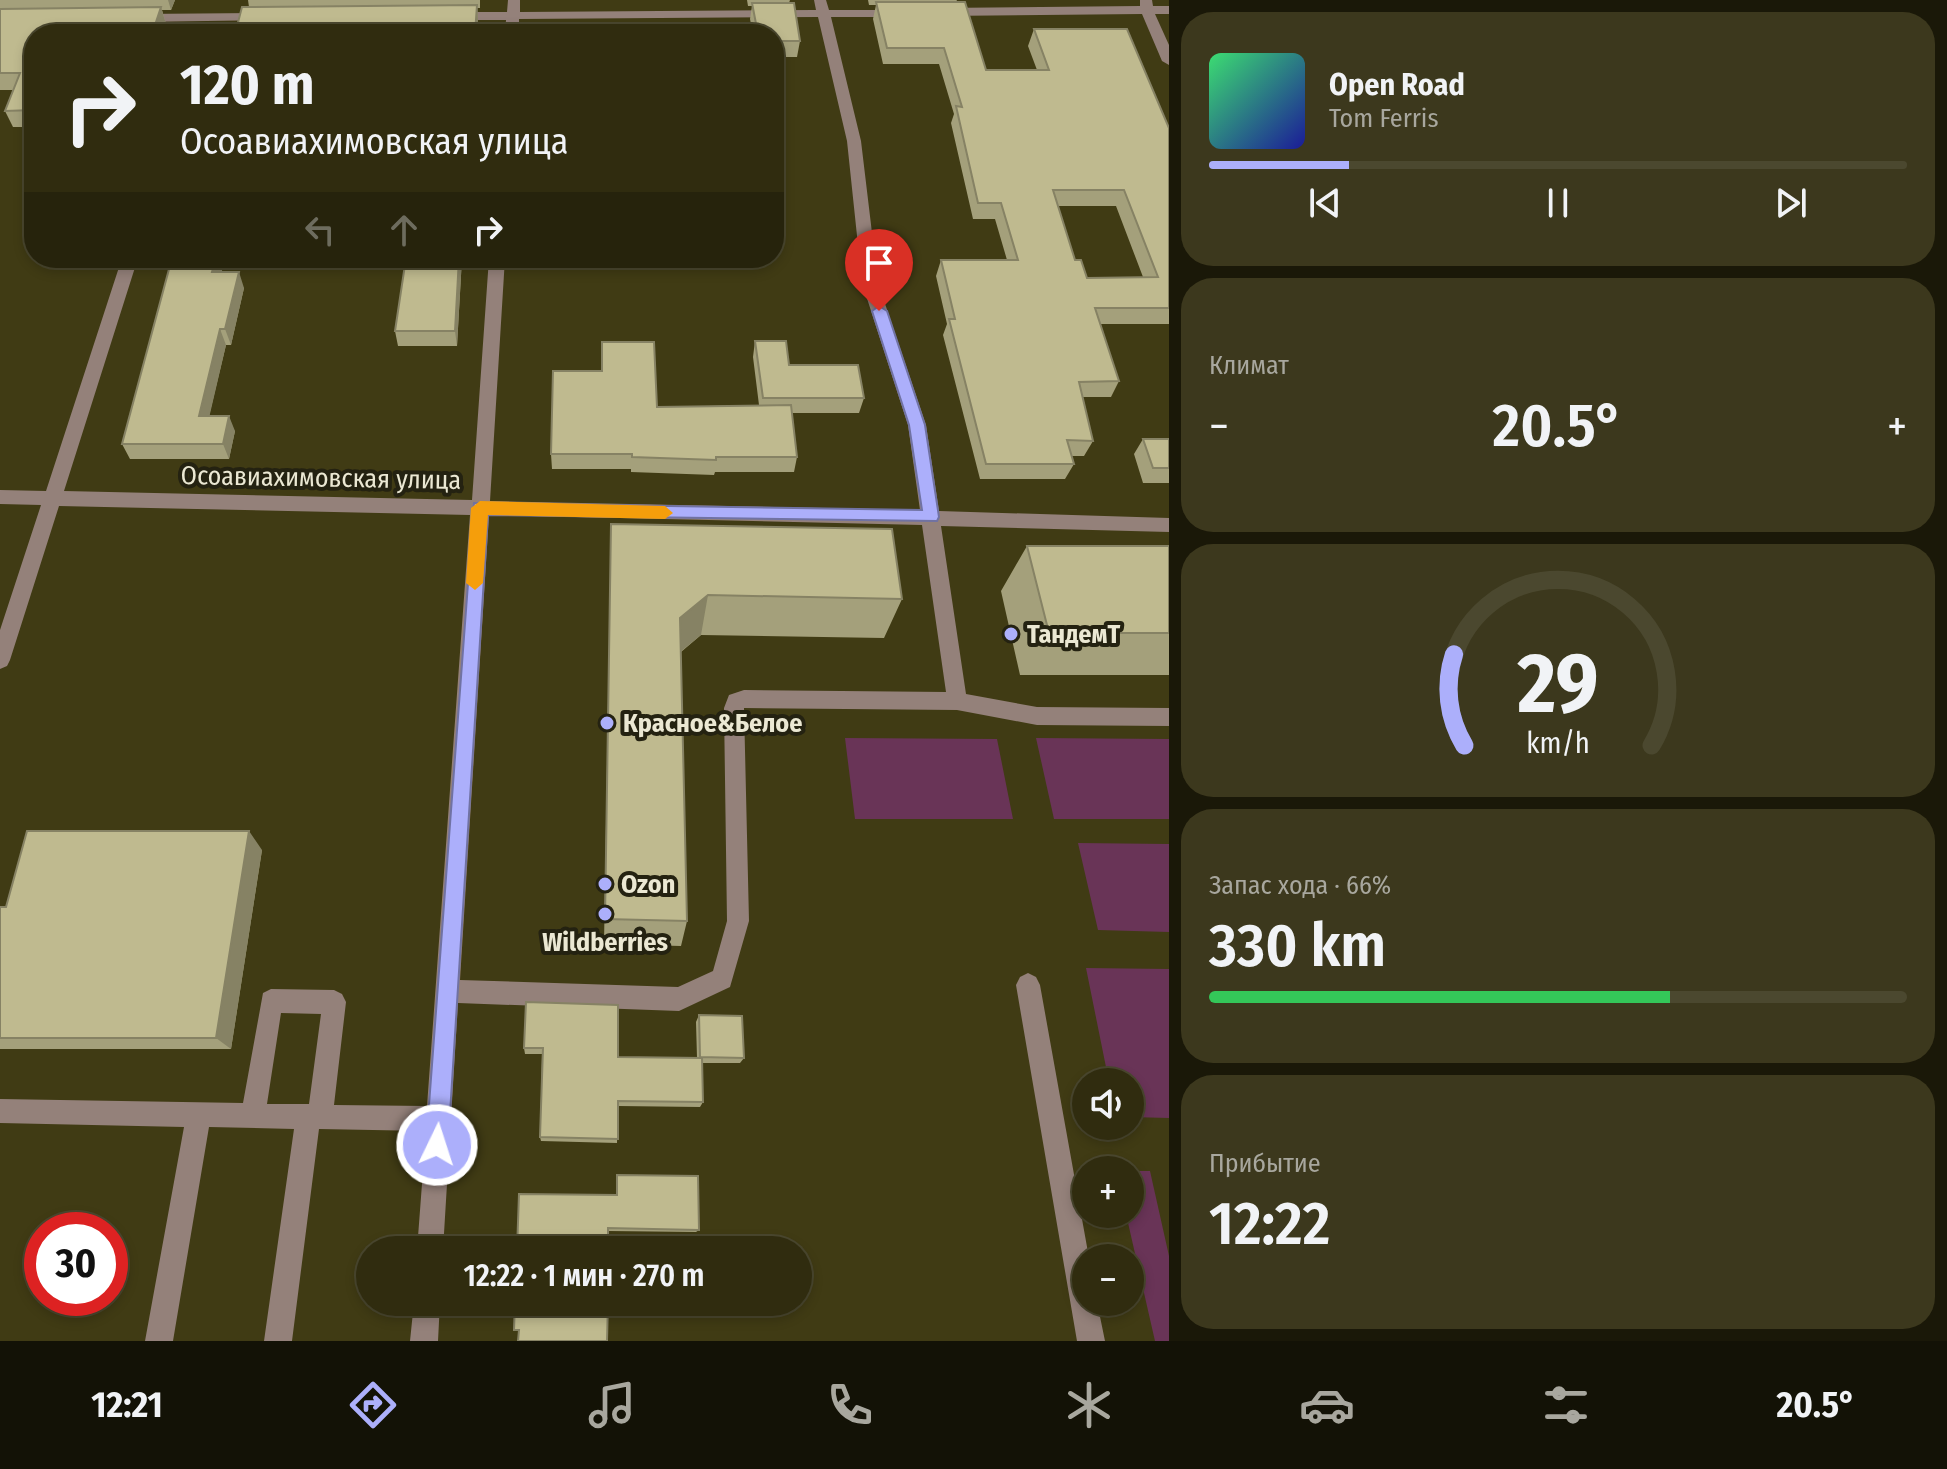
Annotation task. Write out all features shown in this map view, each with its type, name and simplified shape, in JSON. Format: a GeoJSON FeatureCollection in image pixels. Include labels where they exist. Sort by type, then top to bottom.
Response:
{"type":"FeatureCollection","features":[{"type":"Feature","properties":{"kind":"street"},"geometry":{"type":"LineString","coordinates":[[203,24],[210,0]]}},
{"type":"Feature","properties":{"kind":"street"},"geometry":{"type":"LineString","coordinates":[[513,24],[514,0]]}},
{"type":"Feature","properties":{"kind":"street"},"geometry":{"type":"LineString","coordinates":[[1146,5],[1169,61]]}},
{"type":"Feature","properties":{"kind":"street"},"geometry":{"type":"LineString","coordinates":[[931,13],[1146,5],[1169,10]]}},
{"type":"Feature","properties":{"kind":"street"},"geometry":{"type":"LineString","coordinates":[[821,7],[854,141],[870,283],[917,425],[957,701]]}},
{"type":"Feature","properties":{"kind":"street"},"geometry":{"type":"LineString","coordinates":[[436,16],[821,7],[915,13]]}},
{"type":"Feature","properties":{"kind":"street"},"geometry":{"type":"LineString","coordinates":[[126,18],[282,17]]}},
{"type":"Feature","properties":{"kind":"street"},"geometry":{"type":"LineString","coordinates":[[0,660],[127,268]]}},
{"type":"Feature","properties":{"kind":"street"},"geometry":{"type":"LineString","coordinates":[[431,1236],[496,268]]}},
{"type":"Feature","properties":{"kind":"street","name":"Осоавиахимовская улица"},"geometry":{"type":"LineString","coordinates":[[0,497],[1169,525]]}},
{"type":"Feature","properties":{"kind":"street"},"geometry":{"type":"LineString","coordinates":[[448,991],[679,999],[722,979],[738,921],[736,701],[957,701],[1037,716],[1169,717]]}},
{"type":"Feature","properties":{"kind":"street"},"geometry":{"type":"LineString","coordinates":[[1028,985],[1091,1341]]}},
{"type":"Feature","properties":{"kind":"street"},"geometry":{"type":"LineString","coordinates":[[253,1115],[271,1001],[334,1002],[278,1341]]}},
{"type":"Feature","properties":{"kind":"street"},"geometry":{"type":"LineString","coordinates":[[0,1111],[439,1119]]}},
{"type":"Feature","properties":{"kind":"street"},"geometry":{"type":"LineString","coordinates":[[159,1341],[199,1114]]}},
{"type":"Feature","properties":{"kind":"street"},"geometry":{"type":"LineString","coordinates":[[424,1341],[426,1316]]}},
{"type":"Feature","properties":{"kind":"shaded area"},"geometry":{"type":"Polygon","coordinates":[[[845,738],[997,739],[1013,819],[855,819],[845,738]]]}},
{"type":"Feature","properties":{"kind":"shaded area"},"geometry":{"type":"Polygon","coordinates":[[[1036,738],[1169,739],[1169,819],[1054,819],[1036,738]]]}},
{"type":"Feature","properties":{"kind":"shaded area"},"geometry":{"type":"Polygon","coordinates":[[[1078,843],[1169,844],[1169,932],[1098,930],[1078,843]]]}},
{"type":"Feature","properties":{"kind":"shaded area"},"geometry":{"type":"Polygon","coordinates":[[[1086,968],[1169,969],[1169,1118],[1144,1117],[1144,1068],[1106,1068],[1086,968]]]}},
{"type":"Feature","properties":{"kind":"shaded area"},"geometry":{"type":"Polygon","coordinates":[[[1144,1171],[1150,1171],[1169,1256],[1169,1341],[1155,1341],[1144,1293],[1144,1244],[1133,1244],[1129,1228],[1144,1228],[1144,1171]]]}},
{"type":"Feature","properties":{"kind":"building"},"geometry":{"type":"Polygon","coordinates":[[[876,2],[965,2],[986,70],[1049,70],[1034,29],[1127,29],[1169,128],[1169,308],[1095,308],[1119,381],[1079,382],[1093,441],[1067,440],[1074,464],[986,464],[949,319],[955,319],[941,260],[1018,260],[1001,203],[978,203],[956,106],[962,107],[944,48],[887,48],[876,2]],[[1053,190],[1075,260],[1081,260],[1087,278],[1158,277],[1124,190],[1053,190]]]}},
{"type":"Feature","properties":{"kind":"building"},"geometry":{"type":"Polygon","coordinates":[[[752,3],[794,3],[800,41],[784,41],[784,24],[756,24],[752,3]]]}},
{"type":"Feature","properties":{"kind":"building"},"geometry":{"type":"Polygon","coordinates":[[[477,5],[476,24],[238,24],[242,7],[477,5]]]}},
{"type":"Feature","properties":{"kind":"building"},"geometry":{"type":"Polygon","coordinates":[[[161,7],[155,24],[24,24],[24,110],[5,111],[20,73],[0,73],[0,9],[161,7]]]}},
{"type":"Feature","properties":{"kind":"building"},"geometry":{"type":"Polygon","coordinates":[[[169,268],[213,268],[212,272],[239,272],[225,329],[220,329],[199,416],[229,416],[223,444],[122,444],[169,268]]]}},
{"type":"Feature","properties":{"kind":"building"},"geometry":{"type":"Polygon","coordinates":[[[404,268],[458,268],[455,331],[395,331],[404,268]]]}},
{"type":"Feature","properties":{"kind":"building"},"geometry":{"type":"Polygon","coordinates":[[[755,341],[786,341],[789,365],[858,365],[864,398],[763,398],[755,341]]]}},
{"type":"Feature","properties":{"kind":"building"},"geometry":{"type":"Polygon","coordinates":[[[602,342],[654,342],[657,407],[791,405],[797,457],[716,457],[716,460],[632,457],[632,454],[551,454],[553,371],[602,371],[602,342]]]}},
{"type":"Feature","properties":{"kind":"building"},"geometry":{"type":"Polygon","coordinates":[[[1143,439],[1169,439],[1169,468],[1153,468],[1143,439]]]}},
{"type":"Feature","properties":{"kind":"building"},"geometry":{"type":"Polygon","coordinates":[[[611,524],[892,529],[902,599],[708,595],[680,618],[687,921],[605,919],[611,524]]]}},
{"type":"Feature","properties":{"kind":"building"},"geometry":{"type":"Polygon","coordinates":[[[1027,546],[1169,546],[1169,633],[1049,633],[1027,546]]]}},
{"type":"Feature","properties":{"kind":"building"},"geometry":{"type":"Polygon","coordinates":[[[27,831],[249,831],[216,1038],[0,1038],[0,907],[6,907],[27,831]]]}},
{"type":"Feature","properties":{"kind":"building"},"geometry":{"type":"Polygon","coordinates":[[[526,1002],[618,1005],[618,1057],[702,1058],[703,1102],[618,1101],[618,1139],[540,1137],[543,1048],[524,1048],[526,1002]]]}},
{"type":"Feature","properties":{"kind":"building"},"geometry":{"type":"Polygon","coordinates":[[[699,1015],[742,1016],[744,1058],[700,1057],[699,1015]]]}},
{"type":"Feature","properties":{"kind":"building"},"geometry":{"type":"Polygon","coordinates":[[[617,1175],[698,1176],[699,1230],[608,1228],[608,1236],[518,1236],[519,1194],[617,1195],[617,1175]]]}},
{"type":"Feature","properties":{"kind":"building"},"geometry":{"type":"Polygon","coordinates":[[[514,1316],[608,1316],[607,1341],[518,1341],[519,1330],[514,1330],[514,1316]]]}},
{"type":"Feature","properties":{"kind":"slow traffic"},"geometry":{"type":"LineString","coordinates":[[475,583],[480,508],[665,513]]}},
{"type":"Feature","properties":{"kind":"place","name":"ТандемТ"},"geometry":{"type":"Point","coordinates":[1011,634]}},
{"type":"Feature","properties":{"kind":"place","name":"Красное&Белое"},"geometry":{"type":"Point","coordinates":[607,723]}},
{"type":"Feature","properties":{"kind":"place","name":"Ozon"},"geometry":{"type":"Point","coordinates":[605,884]}},
{"type":"Feature","properties":{"kind":"place","name":"Wildberries"},"geometry":{"type":"Point","coordinates":[605,914]}},
{"type":"Feature","properties":{"kind":"route"},"geometry":{"type":"LineString","coordinates":[[437,1145],[480,508],[931,517],[917,425],[879,311]]}}]}
